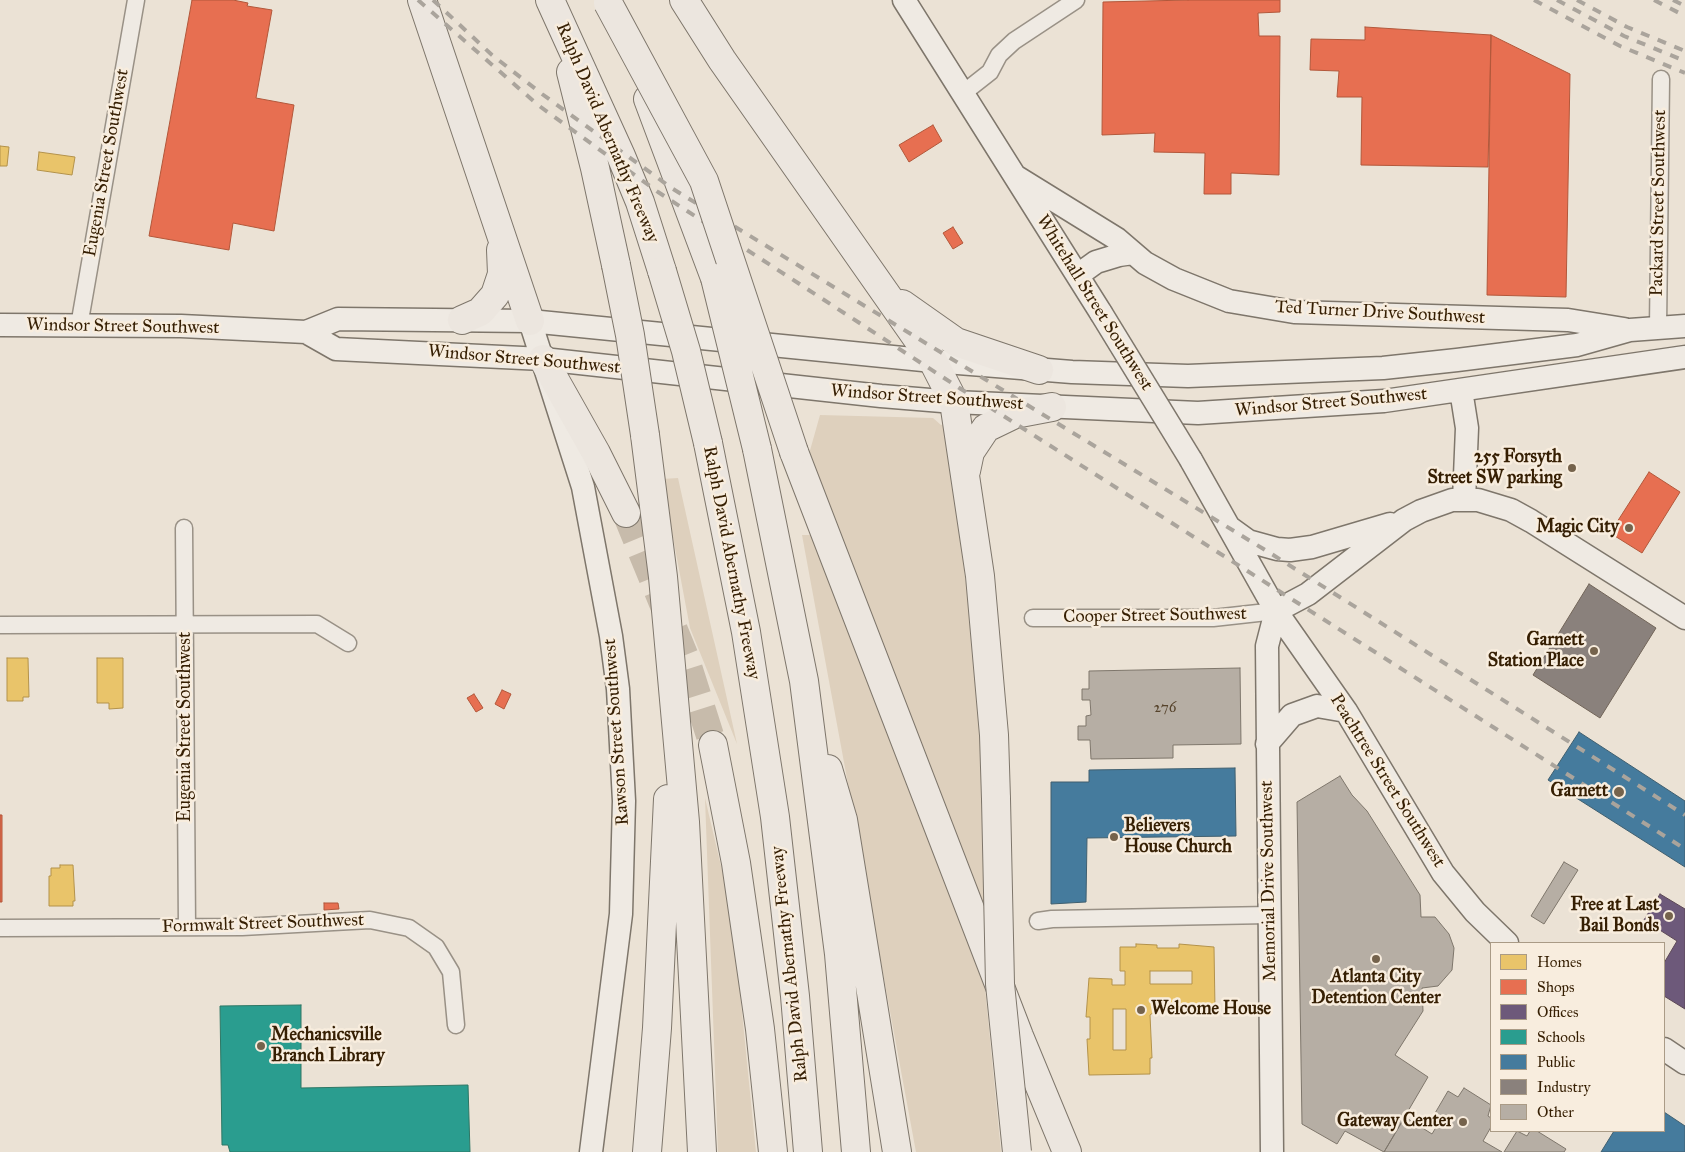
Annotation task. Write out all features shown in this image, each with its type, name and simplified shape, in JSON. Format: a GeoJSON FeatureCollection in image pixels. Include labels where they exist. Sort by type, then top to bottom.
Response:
{"type":"FeatureCollection","features":[{"type":"Feature","properties":{"kind":"highway"},"geometry":{"type":"LineString","coordinates":[[422,0],[530,321]]}},
{"type":"Feature","properties":{"kind":"highway"},"geometry":{"type":"LineString","coordinates":[[684,0],[722,60],[933,361],[954,402],[966,472],[980,576],[994,735],[1000,984],[1017,1152]]}},
{"type":"Feature","properties":{"kind":"highway"},"geometry":{"type":"LineString","coordinates":[[607,2],[662,132],[715,278],[757,449],[804,681],[842,820],[896,1142]]}},
{"type":"Feature","properties":{"kind":"highway"},"geometry":{"type":"LineString","coordinates":[[607,2],[704,181],[794,452],[1019,1036],[1067,1152]]}},
{"type":"Feature","properties":{"kind":"highway"},"geometry":{"type":"LineString","coordinates":[[554,7],[616,265],[630,335],[645,435],[662,577],[684,822],[702,1152]]}},
{"type":"Feature","properties":{"kind":"highway","name":"Ralph David Abernathy Freeway"},"geometry":{"type":"LineString","coordinates":[[554,7],[625,165],[662,271],[686,352],[708,442],[746,632],[775,817],[793,977],[808,1149]]}},
{"type":"Feature","properties":{"kind":"highway"},"geometry":{"type":"LineString","coordinates":[[462,320],[480,312],[489,305],[499,285],[502,264],[498,226]]}},
{"type":"Feature","properties":{"kind":"highway"},"geometry":{"type":"LineString","coordinates":[[880,286],[912,313],[956,342],[1039,370]]}},
{"type":"Feature","properties":{"kind":"highway"},"geometry":{"type":"LineString","coordinates":[[542,359],[596,453],[626,512]]}},
{"type":"Feature","properties":{"kind":"highway"},"geometry":{"type":"LineString","coordinates":[[966,472],[970,452],[986,428],[1015,414],[1052,407]]}},
{"type":"Feature","properties":{"kind":"highway"},"geometry":{"type":"LineString","coordinates":[[804,681],[839,954],[856,1148]]}},
{"type":"Feature","properties":{"kind":"highway"},"geometry":{"type":"LineString","coordinates":[[647,1152],[651,1114],[672,703]]}},
{"type":"Feature","properties":{"kind":"highway"},"geometry":{"type":"LineString","coordinates":[[713,745],[736,863],[760,1029],[773,1150]]}},
{"type":"Feature","properties":{"kind":"street","name":"Eugenia Street Southwest"},"geometry":{"type":"LineString","coordinates":[[80,326],[136,0]]}},
{"type":"Feature","properties":{"kind":"street","name":"Whitehall Street Southwest"},"geometry":{"type":"LineString","coordinates":[[904,0],[1102,313],[1230,527],[1276,611]]}},
{"type":"Feature","properties":{"kind":"street"},"geometry":{"type":"LineString","coordinates":[[962,94],[990,72],[999,55],[1014,41],[1076,0]]}},
{"type":"Feature","properties":{"kind":"street","name":"Packard Street Southwest"},"geometry":{"type":"LineString","coordinates":[[1658,327],[1661,79]]}},
{"type":"Feature","properties":{"kind":"street","name":"Ted Turner Drive Southwest"},"geometry":{"type":"LineString","coordinates":[[1015,176],[1075,212],[1167,275],[1203,292],[1229,301],[1294,312],[1342,315],[1568,320],[1630,330]]}},
{"type":"Feature","properties":{"kind":"street"},"geometry":{"type":"LineString","coordinates":[[1078,275],[1096,262],[1133,253]]}},
{"type":"Feature","properties":{"kind":"street","name":"Windsor Street Southwest"},"geometry":{"type":"LineString","coordinates":[[0,325],[181,326],[306,332],[338,319],[530,321],[1039,370],[1188,376]]}},
{"type":"Feature","properties":{"kind":"street","name":"Rawson Street Southwest"},"geometry":{"type":"LineString","coordinates":[[530,321],[568,436],[594,536],[611,636],[622,746],[624,861],[621,914],[591,1152]]}},
{"type":"Feature","properties":{"kind":"street","name":"Ted Turner Drive Southwest"},"geometry":{"type":"LineString","coordinates":[[1188,376],[1383,368],[1577,345],[1630,330],[1685,326]]}},
{"type":"Feature","properties":{"kind":"street","name":"Windsor Street Southwest"},"geometry":{"type":"LineString","coordinates":[[306,332],[336,349],[489,354],[881,396],[954,402],[1198,413],[1337,405],[1552,378],[1685,357]]}},
{"type":"Feature","properties":{"kind":"street"},"geometry":{"type":"LineString","coordinates":[[1461,390],[1467,428],[1464,500]]}},
{"type":"Feature","properties":{"kind":"street"},"geometry":{"type":"LineString","coordinates":[[1230,527],[1248,541],[1277,549],[1312,548],[1404,520],[1437,504],[1464,500],[1492,503],[1511,510],[1684,616]]}},
{"type":"Feature","properties":{"kind":"street"},"geometry":{"type":"LineString","coordinates":[[1276,611],[1308,594],[1404,520]]}},
{"type":"Feature","properties":{"kind":"street","name":"Eugenia Street Southwest"},"geometry":{"type":"LineString","coordinates":[[184,528],[187,927]]}},
{"type":"Feature","properties":{"kind":"street","name":"Cooper Street Southwest"},"geometry":{"type":"LineString","coordinates":[[1034,618],[1213,618],[1276,611]]}},
{"type":"Feature","properties":{"kind":"street","name":"Peachtree Street Southwest"},"geometry":{"type":"LineString","coordinates":[[1276,611],[1346,711],[1443,873],[1475,912],[1506,942]]}},
{"type":"Feature","properties":{"kind":"street","name":"Memorial Drive Southwest"},"geometry":{"type":"LineString","coordinates":[[1272,1152],[1266,646],[1276,611]]}},
{"type":"Feature","properties":{"kind":"street"},"geometry":{"type":"LineString","coordinates":[[0,625],[317,624],[348,643]]}},
{"type":"Feature","properties":{"kind":"street"},"geometry":{"type":"LineString","coordinates":[[1267,744],[1292,715],[1317,706],[1346,711]]}},
{"type":"Feature","properties":{"kind":"street"},"geometry":{"type":"LineString","coordinates":[[1038,921],[1052,919],[1269,915]]}},
{"type":"Feature","properties":{"kind":"street","name":"Formwalt Street Southwest"},"geometry":{"type":"LineString","coordinates":[[0,928],[187,927],[370,920],[409,928],[436,947],[451,972],[456,1025]]}},
{"type":"Feature","properties":{"kind":"street"},"geometry":{"type":"LineString","coordinates":[[1665,1050],[1685,1063]]}},
{"type":"Feature","properties":{"kind":"shaded area"},"geometry":{"type":"Polygon","coordinates":[[[820,415],[933,418],[941,425],[946,424],[949,432],[965,578],[977,644],[983,753],[985,927],[809,454],[820,415]]]}},
{"type":"Feature","properties":{"kind":"shaded area"},"geometry":{"type":"Polygon","coordinates":[[[678,478],[737,744],[690,628],[662,479],[678,478]]]}},
{"type":"Feature","properties":{"kind":"shaded area"},"geometry":{"type":"Polygon","coordinates":[[[802,535],[811,535],[912,799],[983,967],[1001,1152],[916,1152],[802,535]]]}},
{"type":"Feature","properties":{"kind":"shaded area"},"geometry":{"type":"Polygon","coordinates":[[[705,798],[732,913],[756,1152],[718,1152],[705,798]]]}},
{"type":"Feature","properties":{"kind":"building: Homes"},"geometry":{"type":"Polygon","coordinates":[[[0,146],[9,147],[7,166],[0,166],[0,146]]]}},
{"type":"Feature","properties":{"kind":"building: Homes"},"geometry":{"type":"Polygon","coordinates":[[[39,152],[75,157],[72,175],[37,170],[39,152]]]}},
{"type":"Feature","properties":{"kind":"building: Homes"},"geometry":{"type":"Polygon","coordinates":[[[7,658],[28,658],[29,697],[23,697],[23,701],[7,701],[7,658]]]}},
{"type":"Feature","properties":{"kind":"building: Homes"},"geometry":{"type":"Polygon","coordinates":[[[97,658],[123,658],[123,708],[109,709],[109,703],[97,703],[97,658]]]}},
{"type":"Feature","properties":{"kind":"building: Homes"},"geometry":{"type":"Polygon","coordinates":[[[60,865],[73,865],[75,901],[73,901],[73,906],[49,906],[49,876],[51,876],[51,868],[60,868],[60,865]]]}},
{"type":"Feature","properties":{"kind":"building: Homes","name":"Welcome House"},"geometry":{"type":"Polygon","coordinates":[[[1136,944],[1157,945],[1157,948],[1179,948],[1179,944],[1214,947],[1215,1009],[1179,1012],[1179,1009],[1158,1009],[1150,1015],[1152,1058],[1150,1058],[1150,1074],[1089,1075],[1087,1039],[1090,1039],[1090,1017],[1086,1017],[1089,978],[1112,979],[1112,985],[1125,985],[1125,971],[1120,971],[1120,947],[1136,947],[1136,944]],[[1150,971],[1150,984],[1192,984],[1192,971],[1150,971]],[[1113,1009],[1113,1050],[1126,1050],[1126,1009],[1113,1009]]]}},
{"type":"Feature","properties":{"kind":"building: Shops"},"geometry":{"type":"Polygon","coordinates":[[[192,0],[233,0],[248,3],[247,6],[272,10],[256,98],[294,105],[274,231],[233,223],[229,250],[149,236],[192,0]]]}},
{"type":"Feature","properties":{"kind":"building: Shops"},"geometry":{"type":"Polygon","coordinates":[[[1280,0],[1280,12],[1258,13],[1259,36],[1280,36],[1279,175],[1231,173],[1231,194],[1204,194],[1205,153],[1154,152],[1155,133],[1102,135],[1103,2],[1280,0]]]}},
{"type":"Feature","properties":{"kind":"building: Shops"},"geometry":{"type":"Polygon","coordinates":[[[1365,27],[1491,35],[1488,167],[1361,165],[1362,97],[1337,97],[1339,71],[1310,70],[1311,39],[1365,40],[1365,27]]]}},
{"type":"Feature","properties":{"kind":"building: Shops"},"geometry":{"type":"Polygon","coordinates":[[[1491,35],[1570,74],[1566,297],[1487,295],[1491,35]]]}},
{"type":"Feature","properties":{"kind":"building: Shops"},"geometry":{"type":"Polygon","coordinates":[[[933,125],[942,141],[909,162],[899,145],[933,125]]]}},
{"type":"Feature","properties":{"kind":"building: Shops"},"geometry":{"type":"Polygon","coordinates":[[[953,227],[963,243],[953,249],[943,233],[953,227]]]}},
{"type":"Feature","properties":{"kind":"building: Shops"},"geometry":{"type":"Polygon","coordinates":[[[1649,472],[1680,492],[1642,553],[1610,533],[1649,472]]]}},
{"type":"Feature","properties":{"kind":"building: Shops"},"geometry":{"type":"Polygon","coordinates":[[[502,690],[511,694],[504,709],[495,704],[502,690]]]}},
{"type":"Feature","properties":{"kind":"building: Shops"},"geometry":{"type":"Polygon","coordinates":[[[474,694],[483,708],[476,712],[467,698],[474,694]]]}},
{"type":"Feature","properties":{"kind":"building: Shops"},"geometry":{"type":"Polygon","coordinates":[[[0,815],[2,815],[2,902],[0,902],[0,815]]]}},
{"type":"Feature","properties":{"kind":"building: Shops"},"geometry":{"type":"Polygon","coordinates":[[[324,903],[338,903],[339,909],[324,910],[324,903]]]}},
{"type":"Feature","properties":{"kind":"building: Offices"},"geometry":{"type":"Polygon","coordinates":[[[1660,894],[1685,909],[1685,1009],[1665,997],[1665,961],[1677,941],[1644,920],[1660,894]]]}},
{"type":"Feature","properties":{"kind":"building: Schools","name":"Mechanicsville Branch Library"},"geometry":{"type":"Polygon","coordinates":[[[301,1005],[301,1088],[468,1085],[470,1152],[230,1152],[228,1145],[222,1145],[220,1006],[301,1005]]]}},
{"type":"Feature","properties":{"kind":"building: Public"},"geometry":{"type":"Polygon","coordinates":[[[1579,732],[1685,801],[1685,867],[1548,780],[1579,732]]]}},
{"type":"Feature","properties":{"kind":"building: Public","name":"Believers House Church"},"geometry":{"type":"Polygon","coordinates":[[[1235,768],[1236,836],[1087,838],[1086,902],[1051,904],[1051,782],[1089,782],[1089,770],[1235,768]]]}},
{"type":"Feature","properties":{"kind":"building: Public"},"geometry":{"type":"Polygon","coordinates":[[[1665,1113],[1685,1126],[1685,1152],[1601,1152],[1613,1132],[1665,1132],[1665,1113]]]}},
{"type":"Feature","properties":{"kind":"building: Industry","name":"Garnett Station Place"},"geometry":{"type":"Polygon","coordinates":[[[1589,584],[1656,628],[1600,718],[1533,675],[1589,584]]]}},
{"type":"Feature","properties":{"kind":"building: Other"},"geometry":{"type":"Polygon","coordinates":[[[1240,668],[1241,744],[1173,745],[1173,758],[1091,759],[1090,740],[1078,740],[1078,726],[1086,726],[1086,716],[1091,715],[1090,700],[1082,700],[1082,689],[1089,689],[1089,671],[1240,668]]]}},
{"type":"Feature","properties":{"kind":"building: Other","name":"Atlanta City Detention Center"},"geometry":{"type":"Polygon","coordinates":[[[1340,776],[1352,795],[1367,811],[1420,895],[1421,917],[1435,917],[1449,934],[1454,948],[1452,970],[1438,986],[1422,988],[1423,1011],[1395,1055],[1428,1077],[1384,1152],[1345,1131],[1337,1144],[1302,1124],[1297,802],[1340,776]]]}},
{"type":"Feature","properties":{"kind":"building: Other"},"geometry":{"type":"Polygon","coordinates":[[[1564,862],[1578,870],[1544,924],[1531,916],[1564,862]]]}},
{"type":"Feature","properties":{"kind":"building: Other","name":"Gateway Center"},"geometry":{"type":"Polygon","coordinates":[[[1464,1088],[1490,1104],[1488,1116],[1490,1117],[1490,1129],[1483,1141],[1502,1152],[1384,1152],[1405,1117],[1432,1134],[1438,1124],[1431,1120],[1448,1091],[1458,1097],[1464,1088]]]}},
{"type":"Feature","properties":{"kind":"building: Other"},"geometry":{"type":"Polygon","coordinates":[[[1516,1132],[1527,1136],[1529,1132],[1539,1132],[1566,1149],[1564,1152],[1504,1152],[1516,1132]]]}},
{"type":"Feature","properties":{"kind":"tunnel"},"geometry":{"type":"LineString","coordinates":[[626,513],[685,657],[713,745]]}},
{"type":"Feature","properties":{"kind":"railway"},"geometry":{"type":"LineString","coordinates":[[418,0],[538,105],[658,192],[961,389],[1685,849]]}},
{"type":"Feature","properties":{"kind":"railway"},"geometry":{"type":"LineString","coordinates":[[433,0],[492,55],[542,94],[673,189],[1270,553],[1685,815]]}},
{"type":"Feature","properties":{"kind":"railway"},"geometry":{"type":"LineString","coordinates":[[1534,0],[1620,46],[1685,73]]}},
{"type":"Feature","properties":{"kind":"railway"},"geometry":{"type":"LineString","coordinates":[[1557,0],[1624,36],[1685,61]]}},
{"type":"Feature","properties":{"kind":"railway"},"geometry":{"type":"LineString","coordinates":[[1577,0],[1627,27],[1685,51]]}},
{"type":"Feature","properties":{"kind":"railway"},"geometry":{"type":"LineString","coordinates":[[1654,0],[1685,16]]}},
{"type":"Feature","properties":{"kind":"railway"},"geometry":{"type":"LineString","coordinates":[[1673,0],[1685,6]]}},
{"type":"Feature","properties":{"kind":"place","name":"255 Forsyth Street SW parking"},"geometry":{"type":"Point","coordinates":[1572,468]}},
{"type":"Feature","properties":{"kind":"place","name":"Magic City"},"geometry":{"type":"Point","coordinates":[1629,528]}},
{"type":"Feature","properties":{"kind":"place","name":"Garnett Station Place"},"geometry":{"type":"Point","coordinates":[1594,651]}},
{"type":"Feature","properties":{"kind":"place","name":"Garnett"},"geometry":{"type":"Point","coordinates":[1619,792]}},
{"type":"Feature","properties":{"kind":"place","name":"Believers House Church"},"geometry":{"type":"Point","coordinates":[1114,837]}},
{"type":"Feature","properties":{"kind":"place","name":"Free at Last Bail Bonds"},"geometry":{"type":"Point","coordinates":[1669,916]}},
{"type":"Feature","properties":{"kind":"place","name":"Atlanta City Detention Center"},"geometry":{"type":"Point","coordinates":[1376,959]}},
{"type":"Feature","properties":{"kind":"place","name":"Welcome House"},"geometry":{"type":"Point","coordinates":[1141,1010]}},
{"type":"Feature","properties":{"kind":"place","name":"Mechanicsville Branch Library"},"geometry":{"type":"Point","coordinates":[261,1046]}},
{"type":"Feature","properties":{"kind":"place","name":"Gateway Center"},"geometry":{"type":"Point","coordinates":[1463,1122]}}]}
